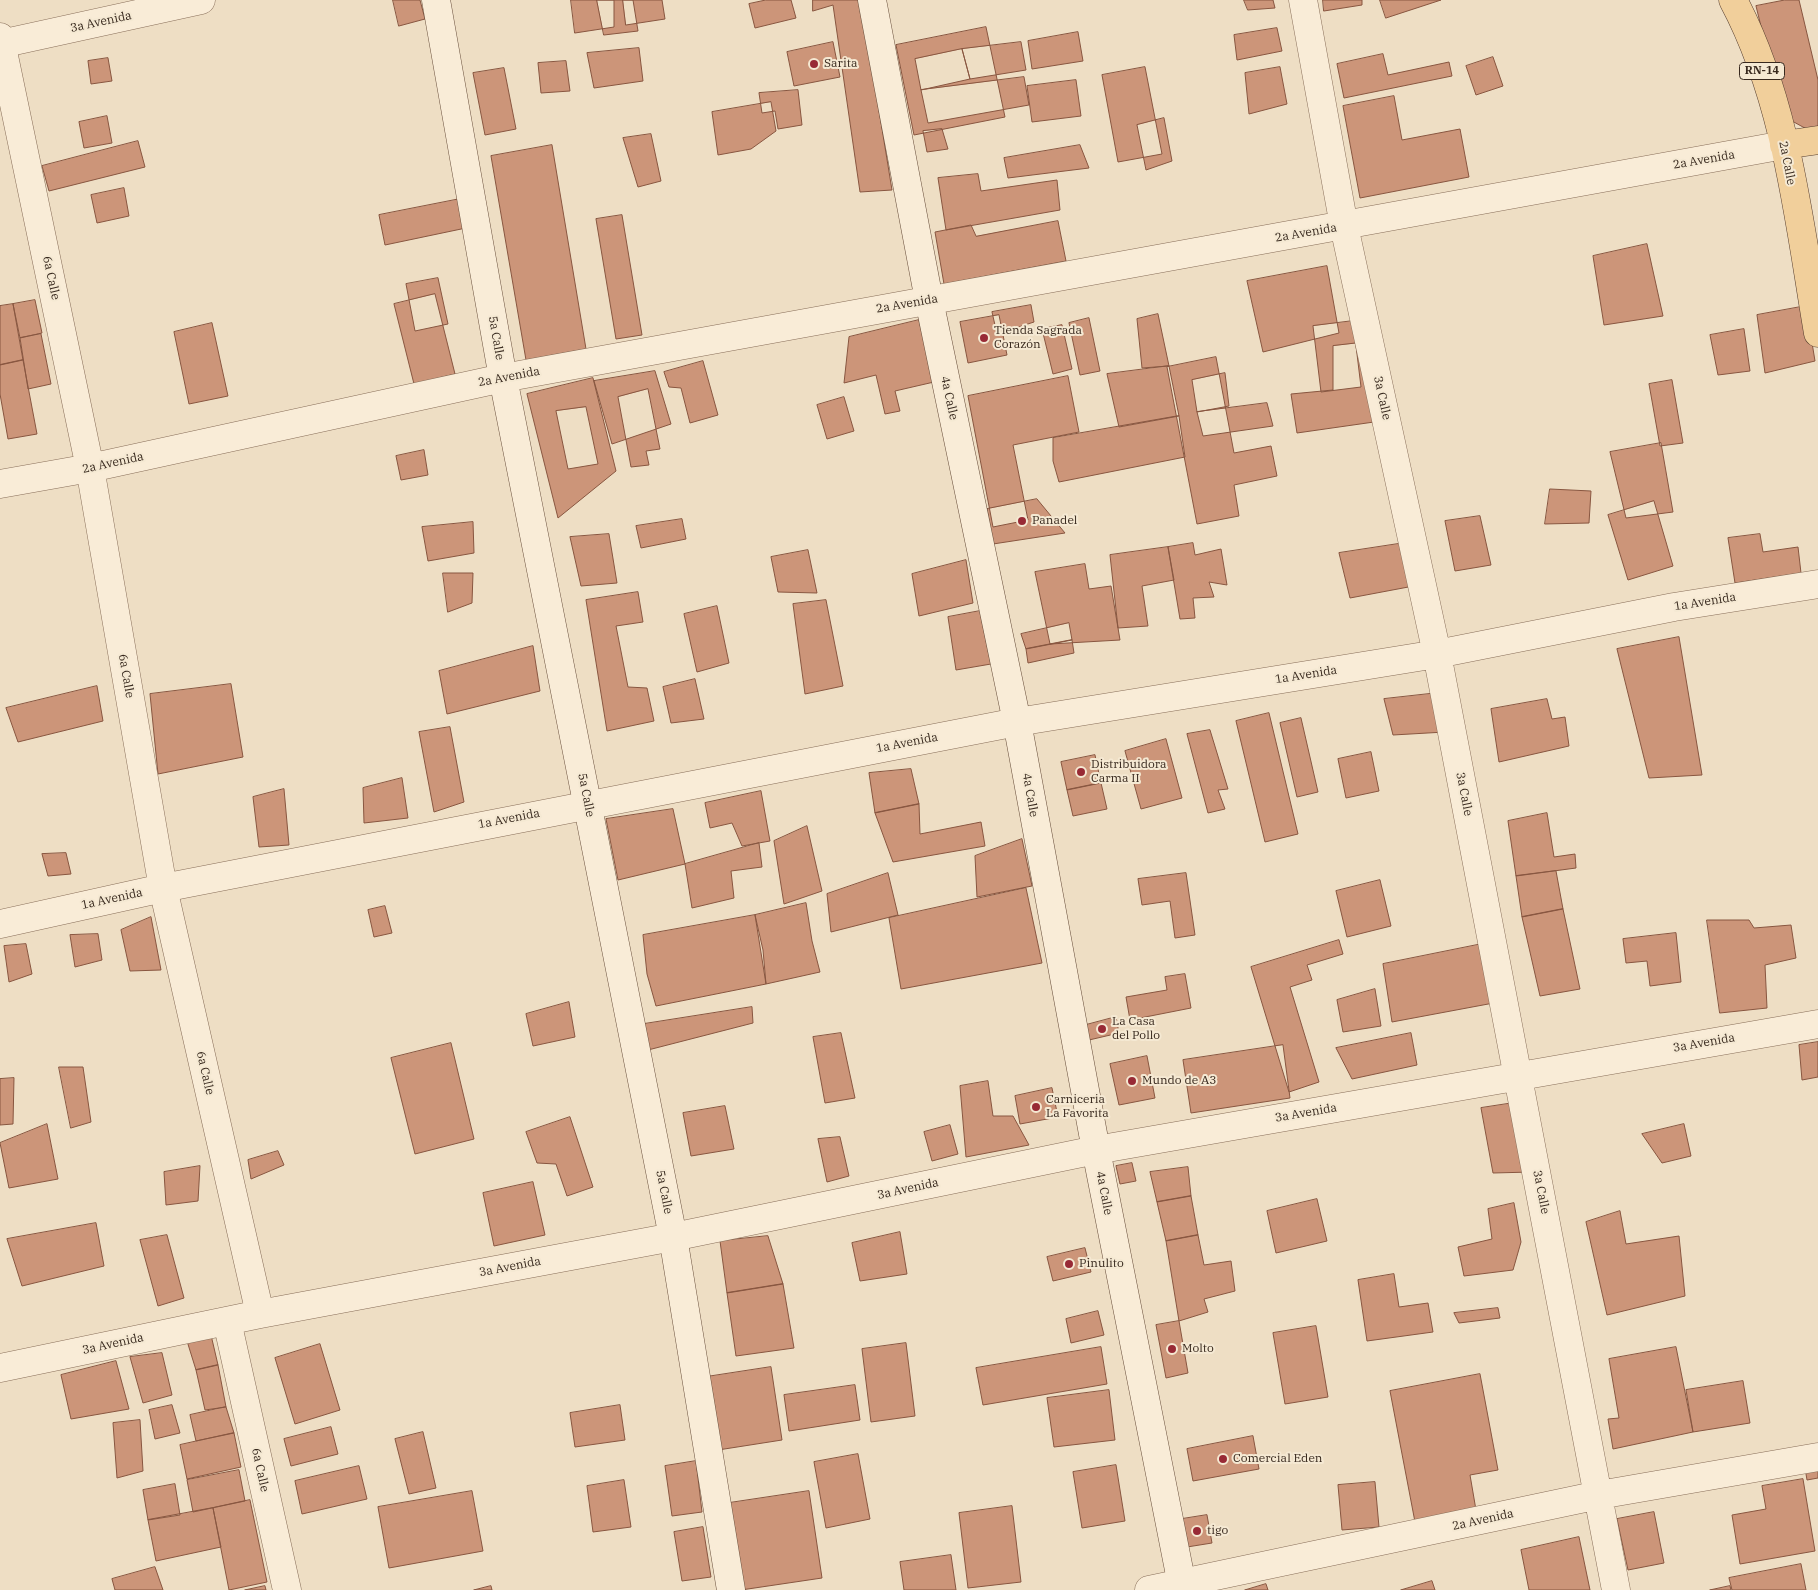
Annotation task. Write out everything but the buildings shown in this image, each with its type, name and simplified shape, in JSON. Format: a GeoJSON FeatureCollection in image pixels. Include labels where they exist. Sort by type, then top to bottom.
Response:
{"type":"FeatureCollection","features":[{"type":"Feature","properties":{"kind":"main road","name":"2a Calle"},"geometry":{"type":"LineString","coordinates":[[1733,0],[1742,18],[1768,88],[1784,145],[1818,333]]}},
{"type":"Feature","properties":{"kind":"main road","name":"2a Avenida"},"geometry":{"type":"LineString","coordinates":[[1784,145],[1818,140]]}},
{"type":"Feature","properties":{"kind":"street","name":"3a Avenida"},"geometry":{"type":"LineString","coordinates":[[0,41],[201,0]]}},
{"type":"Feature","properties":{"kind":"street","name":"5a Calle"},"geometry":{"type":"LineString","coordinates":[[436,0],[503,378],[673,1237],[731,1590]]}},
{"type":"Feature","properties":{"kind":"street","name":"4a Calle"},"geometry":{"type":"LineString","coordinates":[[872,0],[929,300],[1017,722],[1096,1150],[1182,1587]]}},
{"type":"Feature","properties":{"kind":"street","name":"3a Calle"},"geometry":{"type":"LineString","coordinates":[[1303,0],[1344,226],[1437,654],[1616,1590]]}},
{"type":"Feature","properties":{"kind":"street","name":"6a Calle"},"geometry":{"type":"LineString","coordinates":[[0,41],[90,468],[163,888],[260,1314]]}},
{"type":"Feature","properties":{"kind":"street","name":"2a Avenida"},"geometry":{"type":"LineString","coordinates":[[0,484],[90,468],[503,378],[1784,145]]}},
{"type":"Feature","properties":{"kind":"street","name":"1a Avenida"},"geometry":{"type":"LineString","coordinates":[[0,924],[163,888],[1017,722],[1437,654],[1674,607],[1818,584]]}},
{"type":"Feature","properties":{"kind":"street","name":"3a Avenida"},"geometry":{"type":"LineString","coordinates":[[0,1368],[260,1314],[673,1237],[1096,1150],[1818,1024]]}},
{"type":"Feature","properties":{"kind":"street","name":"6a Calle"},"geometry":{"type":"LineString","coordinates":[[227,1321],[287,1590]]}},
{"type":"Feature","properties":{"kind":"street","name":"2a Avenida"},"geometry":{"type":"LineString","coordinates":[[1149,1590],[1182,1587],[1599,1495],[1818,1457]]}},
{"type":"Feature","properties":{"kind":"place","name":"Sarita"},"geometry":{"type":"Point","coordinates":[814,64]}},
{"type":"Feature","properties":{"kind":"place","name":"Tienda Sagrada Corazón"},"geometry":{"type":"Point","coordinates":[984,338]}},
{"type":"Feature","properties":{"kind":"place","name":"Panadel"},"geometry":{"type":"Point","coordinates":[1022,521]}},
{"type":"Feature","properties":{"kind":"place","name":"Distribuidora Carma II"},"geometry":{"type":"Point","coordinates":[1081,772]}},
{"type":"Feature","properties":{"kind":"place","name":"La Casa del Pollo"},"geometry":{"type":"Point","coordinates":[1102,1029]}},
{"type":"Feature","properties":{"kind":"place","name":"Mundo de A3"},"geometry":{"type":"Point","coordinates":[1132,1081]}},
{"type":"Feature","properties":{"kind":"place","name":"Carniceria La Favorita"},"geometry":{"type":"Point","coordinates":[1036,1107]}},
{"type":"Feature","properties":{"kind":"place","name":"Pinulito"},"geometry":{"type":"Point","coordinates":[1069,1264]}},
{"type":"Feature","properties":{"kind":"place","name":"Molto"},"geometry":{"type":"Point","coordinates":[1172,1349]}},
{"type":"Feature","properties":{"kind":"place","name":"Comercial Eden"},"geometry":{"type":"Point","coordinates":[1223,1459]}},
{"type":"Feature","properties":{"kind":"place","name":"tigo"},"geometry":{"type":"Point","coordinates":[1197,1531]}}]}
